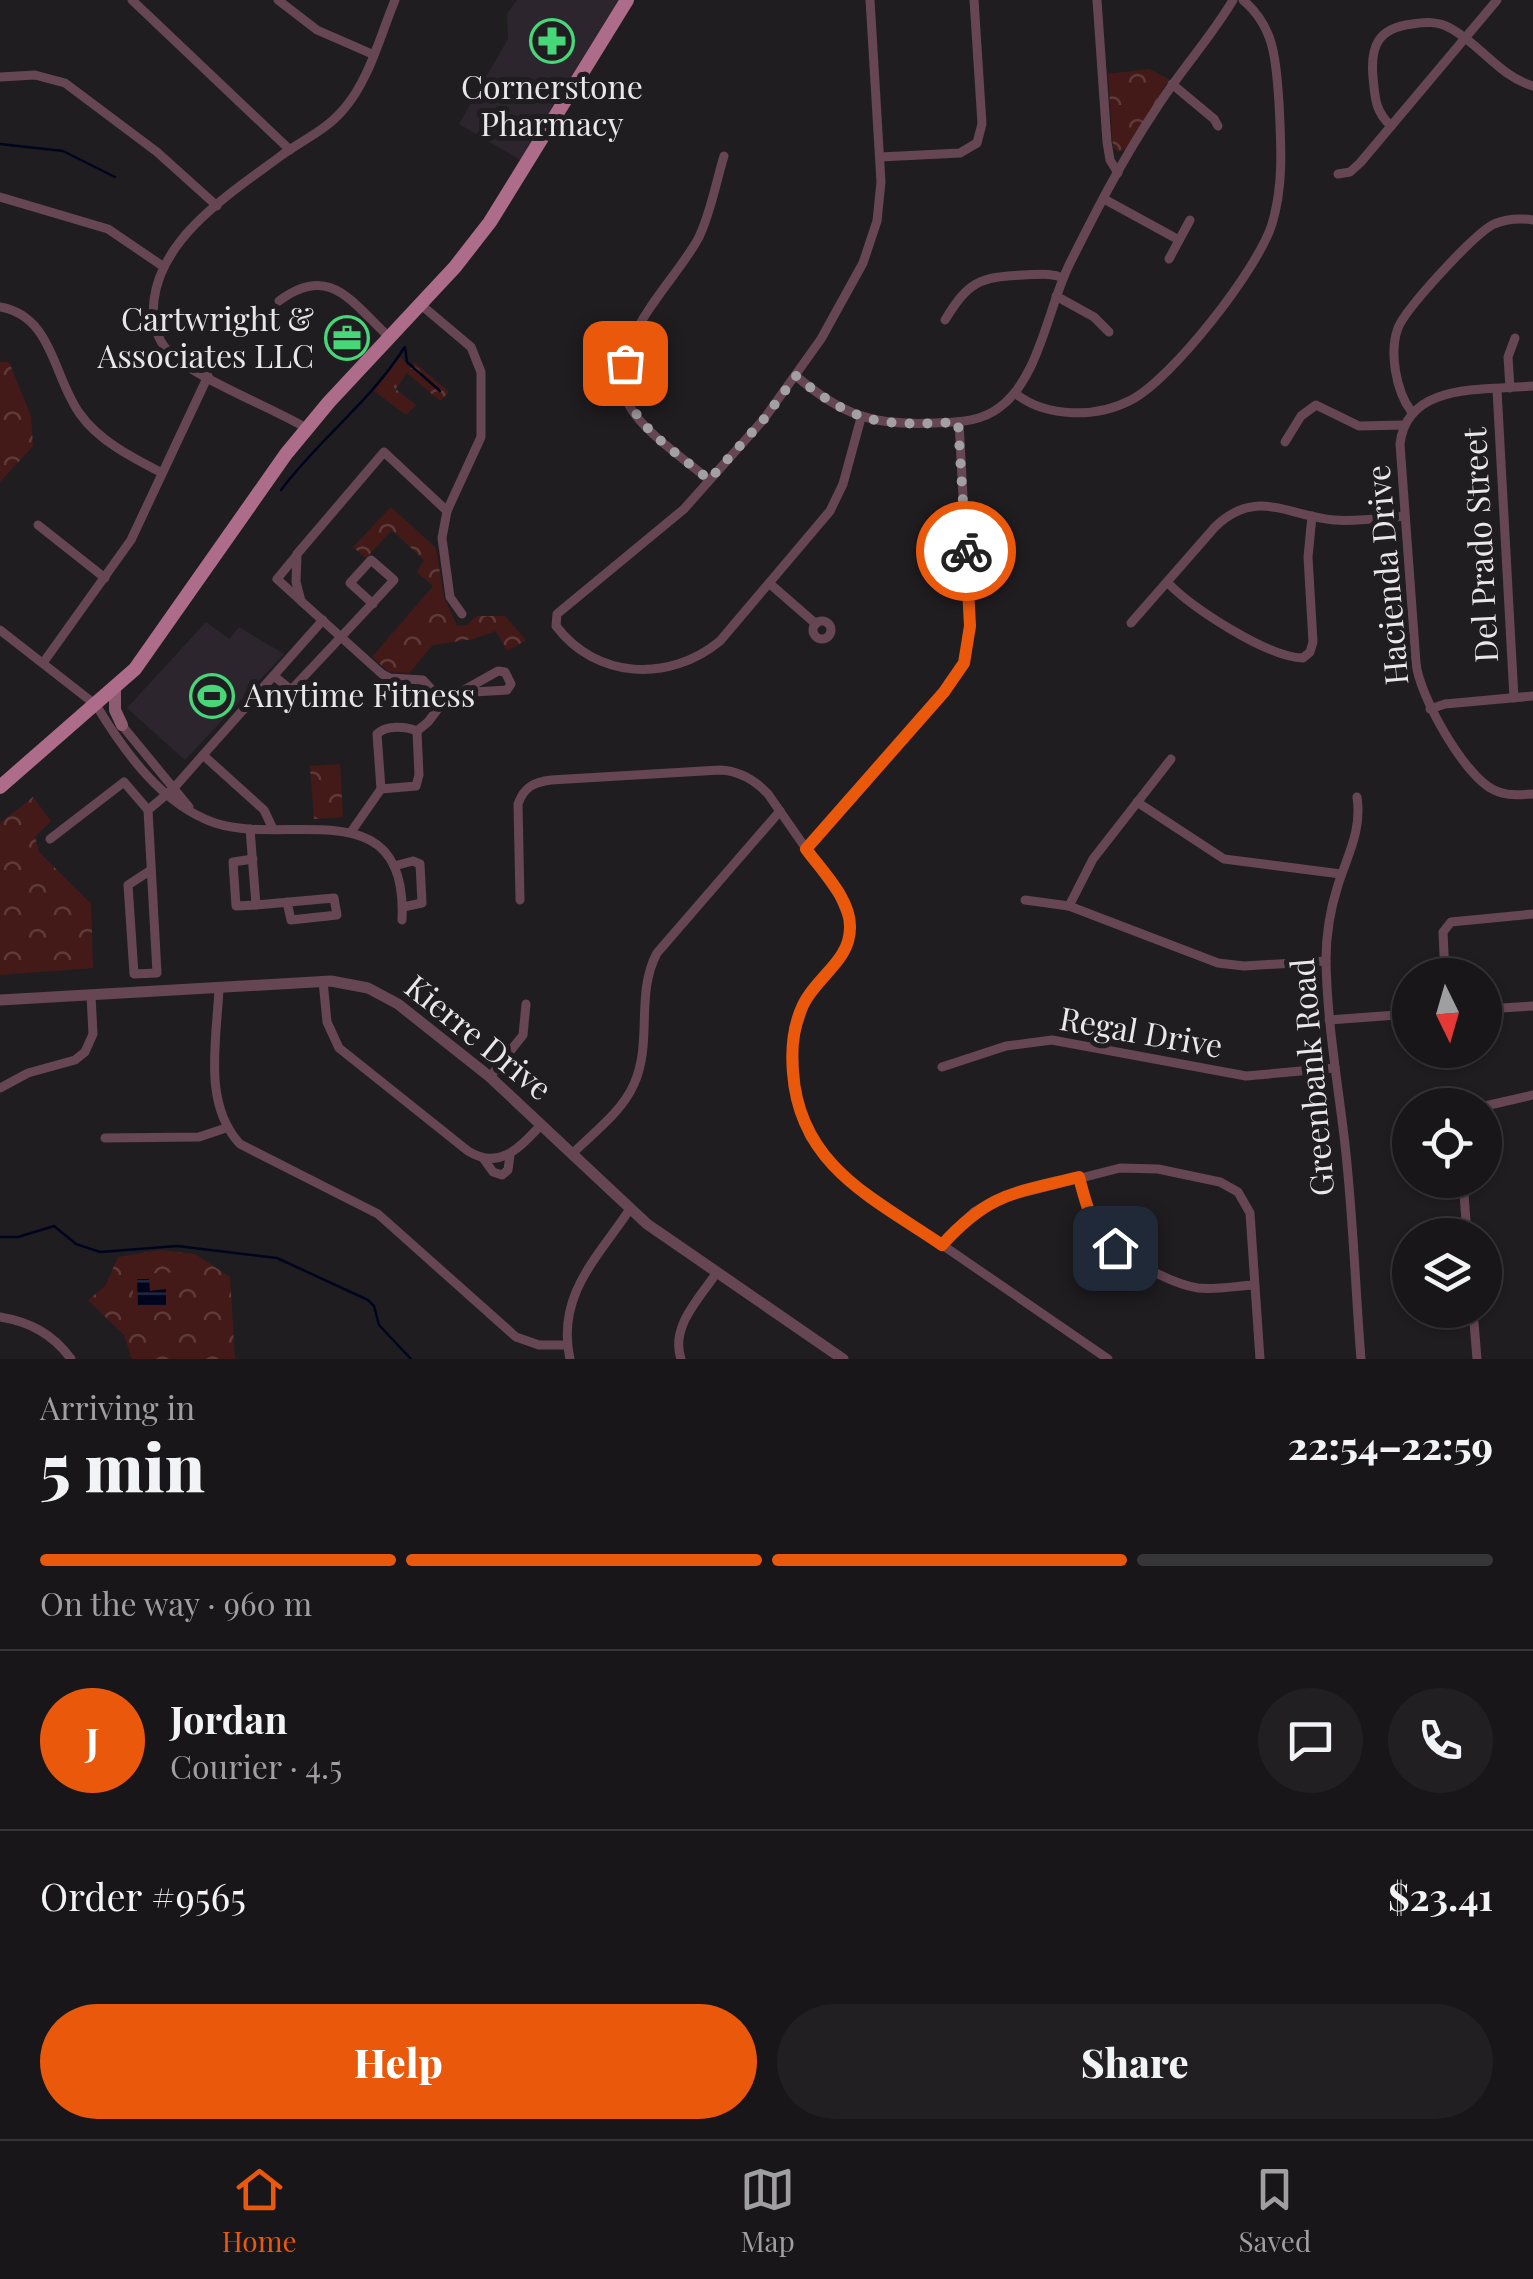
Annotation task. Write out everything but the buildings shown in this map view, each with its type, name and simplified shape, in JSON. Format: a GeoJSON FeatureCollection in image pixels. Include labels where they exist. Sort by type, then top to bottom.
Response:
{"type":"FeatureCollection","features":[{"type":"Feature","properties":{"kind":"main road"},"geometry":{"type":"LineString","coordinates":[[0,788],[115,689],[156,642],[306,428],[484,230],[626,0]]}},
{"type":"Feature","properties":{"kind":"main road"},"geometry":{"type":"LineString","coordinates":[[115,689],[115,710],[122,725]]}},
{"type":"Feature","properties":{"kind":"street"},"geometry":{"type":"LineString","coordinates":[[132,0],[290,150]]}},
{"type":"Feature","properties":{"kind":"street"},"geometry":{"type":"LineString","coordinates":[[278,0],[317,30],[372,54]]}},
{"type":"Feature","properties":{"kind":"street"},"geometry":{"type":"LineString","coordinates":[[306,428],[172,356],[159,338],[154,304],[164,267],[189,234],[217,206],[318,133],[343,110],[356,91],[395,0]]}},
{"type":"Feature","properties":{"kind":"street"},"geometry":{"type":"LineString","coordinates":[[861,418],[837,498],[820,524],[720,641],[698,657],[677,665],[640,670],[606,665],[580,652],[562,634],[554,622],[557,614],[661,529],[764,419],[821,340],[868,251],[880,201],[870,0]]}},
{"type":"Feature","properties":{"kind":"street"},"geometry":{"type":"LineString","coordinates":[[880,158],[960,153],[977,143],[982,124],[974,0]]}},
{"type":"Feature","properties":{"kind":"street"},"geometry":{"type":"LineString","coordinates":[[1096,0],[1107,142],[1110,160],[1118,173]]}},
{"type":"Feature","properties":{"kind":"street"},"geometry":{"type":"LineString","coordinates":[[796,376],[831,403],[861,418],[902,425],[958,422],[991,413],[1016,394],[1027,375],[1063,278],[1118,173],[1172,84],[1234,0]]}},
{"type":"Feature","properties":{"kind":"street"},"geometry":{"type":"LineString","coordinates":[[1016,394],[1038,408],[1058,412],[1107,408],[1132,400],[1158,380],[1253,267],[1272,225],[1282,162],[1274,46],[1263,22],[1243,0]]}},
{"type":"Feature","properties":{"kind":"street"},"geometry":{"type":"LineString","coordinates":[[1338,174],[1354,169],[1497,0]]}},
{"type":"Feature","properties":{"kind":"street"},"geometry":{"type":"LineString","coordinates":[[1391,126],[1376,108],[1372,63],[1376,42],[1394,26],[1438,23],[1465,38],[1516,80],[1533,86]]}},
{"type":"Feature","properties":{"kind":"street"},"geometry":{"type":"LineString","coordinates":[[0,77],[34,75],[65,83],[157,152],[217,206]]}},
{"type":"Feature","properties":{"kind":"street"},"geometry":{"type":"LineString","coordinates":[[1172,84],[1218,126]]}},
{"type":"Feature","properties":{"kind":"street"},"geometry":{"type":"LineString","coordinates":[[709,480],[636,416],[624,390],[623,369],[642,320],[700,234],[724,156]]}},
{"type":"Feature","properties":{"kind":"street"},"geometry":{"type":"LineString","coordinates":[[0,197],[108,229],[164,267]]}},
{"type":"Feature","properties":{"kind":"street"},"geometry":{"type":"LineString","coordinates":[[1104,199],[1179,240]]}},
{"type":"Feature","properties":{"kind":"street"},"geometry":{"type":"LineString","coordinates":[[1168,259],[1190,220]]}},
{"type":"Feature","properties":{"kind":"street"},"geometry":{"type":"LineString","coordinates":[[1411,412],[1398,382],[1395,342],[1410,309],[1480,234],[1504,221],[1533,220]]}},
{"type":"Feature","properties":{"kind":"street"},"geometry":{"type":"LineString","coordinates":[[945,320],[957,300],[980,280],[1052,274],[1063,278]]}},
{"type":"Feature","properties":{"kind":"street"},"geometry":{"type":"LineString","coordinates":[[278,301],[305,285],[331,288],[389,337]]}},
{"type":"Feature","properties":{"kind":"street"},"geometry":{"type":"LineString","coordinates":[[1056,296],[1094,317],[1108,332]]}},
{"type":"Feature","properties":{"kind":"street"},"geometry":{"type":"LineString","coordinates":[[420,304],[471,348],[482,372],[481,437],[447,511],[442,554],[450,596],[462,614]]}},
{"type":"Feature","properties":{"kind":"street"},"geometry":{"type":"LineString","coordinates":[[0,306],[17,311],[37,326],[72,402],[89,425],[106,440],[162,473]]}},
{"type":"Feature","properties":{"kind":"street"},"geometry":{"type":"LineString","coordinates":[[1510,388],[1508,353],[1516,338]]}},
{"type":"Feature","properties":{"kind":"street"},"geometry":{"type":"LineString","coordinates":[[43,663],[131,540],[208,376]]}},
{"type":"Feature","properties":{"kind":"street"},"geometry":{"type":"LineString","coordinates":[[1285,442],[1301,416],[1316,405],[1358,426],[1404,424],[1411,412],[1440,395],[1533,386]]}},
{"type":"Feature","properties":{"kind":"street","name":"Del Prado Street"},"geometry":{"type":"LineString","coordinates":[[1497,390],[1514,698]]}},
{"type":"Feature","properties":{"kind":"street"},"geometry":{"type":"LineString","coordinates":[[806,849],[944,692],[964,663],[970,626],[958,422]]}},
{"type":"Feature","properties":{"kind":"street","name":"Hacienda Drive"},"geometry":{"type":"LineString","coordinates":[[1404,424],[1400,444],[1417,675],[1430,709],[1484,784],[1497,792],[1533,794]]}},
{"type":"Feature","properties":{"kind":"street"},"geometry":{"type":"LineString","coordinates":[[442,702],[423,680],[382,674],[277,579],[384,452],[447,511]]}},
{"type":"Feature","properties":{"kind":"street"},"geometry":{"type":"LineString","coordinates":[[1131,623],[1216,527],[1235,512],[1262,505],[1349,520],[1405,516]]}},
{"type":"Feature","properties":{"kind":"street"},"geometry":{"type":"LineString","coordinates":[[1167,582],[1218,622],[1294,658],[1307,656],[1313,642],[1308,557],[1312,516]]}},
{"type":"Feature","properties":{"kind":"street"},"geometry":{"type":"LineString","coordinates":[[38,525],[105,578]]}},
{"type":"Feature","properties":{"kind":"street"},"geometry":{"type":"LineString","coordinates":[[297,554],[296,582],[301,601]]}},
{"type":"Feature","properties":{"kind":"street"},"geometry":{"type":"LineString","coordinates":[[274,676],[291,690],[373,604],[394,580],[371,560],[350,583],[373,604]]}},
{"type":"Feature","properties":{"kind":"street"},"geometry":{"type":"LineString","coordinates":[[769,583],[816,624]]}},
{"type":"Feature","properties":{"kind":"street"},"geometry":{"type":"LineString","coordinates":[[148,810],[204,756],[323,620]]}},
{"type":"Feature","properties":{"kind":"street"},"geometry":{"type":"LineString","coordinates":[[0,630],[122,725],[169,792]]}},
{"type":"Feature","properties":{"kind":"street"},"geometry":{"type":"LineString","coordinates":[[416,731],[442,702],[458,693],[498,671],[505,672],[510,684],[507,690],[458,693]]}},
{"type":"Feature","properties":{"kind":"street"},"geometry":{"type":"LineString","coordinates":[[1430,709],[1445,704],[1533,696]]}},
{"type":"Feature","properties":{"kind":"street"},"geometry":{"type":"LineString","coordinates":[[96,706],[108,725],[194,814],[250,829],[328,828],[352,832],[377,847],[394,866],[402,920]]}},
{"type":"Feature","properties":{"kind":"street"},"geometry":{"type":"LineString","coordinates":[[352,832],[381,789],[377,734],[384,729],[404,727],[416,731]]}},
{"type":"Feature","properties":{"kind":"street"},"geometry":{"type":"LineString","coordinates":[[381,789],[416,786],[416,731]]}},
{"type":"Feature","properties":{"kind":"street"},"geometry":{"type":"LineString","coordinates":[[204,756],[264,810],[273,829]]}},
{"type":"Feature","properties":{"kind":"street"},"geometry":{"type":"LineString","coordinates":[[1069,906],[1093,859],[1171,760]]}},
{"type":"Feature","properties":{"kind":"street"},"geometry":{"type":"LineString","coordinates":[[520,900],[518,804],[522,793],[532,784],[728,770],[756,782],[846,908],[850,930],[845,952],[815,985],[797,1022],[792,1060],[800,1112],[810,1136],[835,1170],[1108,1359]]}},
{"type":"Feature","properties":{"kind":"street"},"geometry":{"type":"LineString","coordinates":[[50,840],[124,782],[148,810],[157,973],[134,974],[128,885],[150,870]]}},
{"type":"Feature","properties":{"kind":"street","name":"Greenbank Road"},"geometry":{"type":"LineString","coordinates":[[1356,796],[1360,815],[1330,915],[1326,961],[1329,1020],[1345,1140],[1361,1359]]}},
{"type":"Feature","properties":{"kind":"street"},"geometry":{"type":"LineString","coordinates":[[1138,802],[1224,859],[1342,874]]}},
{"type":"Feature","properties":{"kind":"street"},"geometry":{"type":"LineString","coordinates":[[572,1154],[623,1103],[632,1088],[642,1055],[648,974],[656,953],[780,811]]}},
{"type":"Feature","properties":{"kind":"street"},"geometry":{"type":"LineString","coordinates":[[250,829],[256,905]]}},
{"type":"Feature","properties":{"kind":"street"},"geometry":{"type":"LineString","coordinates":[[253,859],[232,862],[236,906],[334,898],[338,915],[291,920],[287,902]]}},
{"type":"Feature","properties":{"kind":"street"},"geometry":{"type":"LineString","coordinates":[[394,866],[413,862],[420,864],[422,870],[422,903],[402,907]]}},
{"type":"Feature","properties":{"kind":"street"},"geometry":{"type":"LineString","coordinates":[[1024,900],[1069,906],[1218,962],[1244,966],[1326,961]]}},
{"type":"Feature","properties":{"kind":"street"},"geometry":{"type":"LineString","coordinates":[[1445,958],[1443,932],[1451,922],[1533,914]]}},
{"type":"Feature","properties":{"kind":"street"},"geometry":{"type":"LineString","coordinates":[[323,981],[327,1022],[334,1041],[346,1056],[468,1151],[483,1158],[493,1172],[502,1175],[508,1170],[510,1155],[540,1124]]}},
{"type":"Feature","properties":{"kind":"street","name":"Kierre Drive"},"geometry":{"type":"LineString","coordinates":[[0,1000],[323,981],[358,984],[391,999],[490,1077],[630,1209],[843,1359]]}},
{"type":"Feature","properties":{"kind":"street"},"geometry":{"type":"LineString","coordinates":[[220,988],[216,1098],[226,1128],[246,1148],[378,1214],[516,1337],[539,1345],[567,1345]]}},
{"type":"Feature","properties":{"kind":"street"},"geometry":{"type":"LineString","coordinates":[[0,1088],[28,1073],[75,1060],[85,1052],[93,1034],[91,995]]}},
{"type":"Feature","properties":{"kind":"street"},"geometry":{"type":"LineString","coordinates":[[490,1077],[523,1035],[526,1004]]}},
{"type":"Feature","properties":{"kind":"street"},"geometry":{"type":"LineString","coordinates":[[1502,1008],[1533,1006]]}},
{"type":"Feature","properties":{"kind":"street"},"geometry":{"type":"LineString","coordinates":[[1329,1020],[1392,1015]]}},
{"type":"Feature","properties":{"kind":"street","name":"Regal Drive"},"geometry":{"type":"LineString","coordinates":[[942,1066],[1006,1046],[1052,1040],[1246,1076],[1335,1068]]}},
{"type":"Feature","properties":{"kind":"street"},"geometry":{"type":"LineString","coordinates":[[1502,1102],[1533,1095]]}},
{"type":"Feature","properties":{"kind":"street"},"geometry":{"type":"LineString","coordinates":[[105,1138],[200,1137],[226,1128]]}},
{"type":"Feature","properties":{"kind":"street"},"geometry":{"type":"LineString","coordinates":[[483,1158],[510,1155]]}},
{"type":"Feature","properties":{"kind":"street"},"geometry":{"type":"LineString","coordinates":[[942,1245],[974,1212],[995,1200],[1079,1177],[1137,1167],[1228,1184],[1248,1206],[1260,1359]]}},
{"type":"Feature","properties":{"kind":"street"},"geometry":{"type":"LineString","coordinates":[[1079,1177],[1090,1216],[1101,1235],[1115,1248],[1184,1285],[1254,1285]]}},
{"type":"Feature","properties":{"kind":"street"},"geometry":{"type":"LineString","coordinates":[[570,1359],[568,1312],[574,1293],[630,1209]]}},
{"type":"Feature","properties":{"kind":"street"},"geometry":{"type":"LineString","coordinates":[[681,1359],[677,1340],[680,1328],[717,1272]]}},
{"type":"Feature","properties":{"kind":"street"},"geometry":{"type":"LineString","coordinates":[[0,1317],[25,1322],[45,1332],[71,1359]]}},
{"type":"Feature","properties":{"kind":"street"},"geometry":{"type":"LineString","coordinates":[[1474,1328],[1477,1359]]}},
{"type":"Feature","properties":{"kind":"shaded area"},"geometry":{"type":"Polygon","coordinates":[[[517,0],[626,0],[520,160],[459,124],[508,39],[507,14],[517,0]]]}},
{"type":"Feature","properties":{"kind":"shaded area"},"geometry":{"type":"Polygon","coordinates":[[[206,622],[229,639],[239,627],[284,654],[185,760],[127,708],[206,622]]]}},
{"type":"Feature","properties":{"kind":"green space"},"geometry":{"type":"Polygon","coordinates":[[[1149,69],[1169,79],[1128,148],[1119,152],[1113,148],[1108,74],[1149,69]]]}},
{"type":"Feature","properties":{"kind":"green space"},"geometry":{"type":"Polygon","coordinates":[[[400,357],[411,368],[394,391],[416,405],[406,415],[374,391],[400,357]]]}},
{"type":"Feature","properties":{"kind":"green space"},"geometry":{"type":"Polygon","coordinates":[[[0,362],[9,362],[31,416],[33,446],[0,482],[0,362]]]}},
{"type":"Feature","properties":{"kind":"green space"},"geometry":{"type":"Polygon","coordinates":[[[415,363],[449,392],[440,401],[407,373],[415,363]]]}},
{"type":"Feature","properties":{"kind":"green space"},"geometry":{"type":"Polygon","coordinates":[[[391,507],[436,548],[444,597],[457,626],[467,625],[477,616],[505,616],[526,640],[507,651],[496,631],[433,645],[409,673],[389,672],[372,657],[433,586],[417,572],[424,560],[392,530],[366,558],[353,547],[391,507]]]}},
{"type":"Feature","properties":{"kind":"green space"},"geometry":{"type":"Polygon","coordinates":[[[340,764],[343,817],[314,819],[310,766],[340,764]]]}},
{"type":"Feature","properties":{"kind":"green space"},"geometry":{"type":"Polygon","coordinates":[[[33,797],[51,821],[35,837],[39,852],[91,904],[93,968],[0,975],[0,823],[33,797]]]}},
{"type":"Feature","properties":{"kind":"green space"},"geometry":{"type":"Polygon","coordinates":[[[160,1250],[195,1254],[230,1277],[235,1359],[132,1359],[124,1335],[88,1300],[105,1286],[118,1257],[160,1250]]]}},
{"type":"Feature","properties":{"kind":"green space"},"geometry":{"type":"Polygon","coordinates":[[[183,1272],[182,1281],[171,1282],[171,1310],[133,1311],[133,1274],[183,1272]]]}},
{"type":"Feature","properties":{"kind":"water"},"geometry":{"type":"Polygon","coordinates":[[[137,1279],[149,1279],[150,1291],[166,1289],[166,1306],[138,1305],[137,1279]]]}},
{"type":"Feature","properties":{"kind":"waterway"},"geometry":{"type":"LineString","coordinates":[[0,144],[63,151],[115,177]]}},
{"type":"Feature","properties":{"kind":"waterway"},"geometry":{"type":"LineString","coordinates":[[405,347],[407,362],[440,391]]}},
{"type":"Feature","properties":{"kind":"waterway"},"geometry":{"type":"LineString","coordinates":[[281,490],[376,386],[404,348]]}},
{"type":"Feature","properties":{"kind":"waterway"},"geometry":{"type":"LineString","coordinates":[[0,1237],[18,1237],[54,1226],[76,1244],[100,1252],[177,1246],[277,1258],[368,1300],[374,1306],[379,1325],[411,1359]]}},
{"type":"Feature","properties":{"kind":"way so far"},"geometry":{"type":"LineString","coordinates":[[625,363],[624,390],[636,416],[709,480],[764,419],[796,376],[831,403],[865,420],[902,425],[958,422],[966,551]]}},
{"type":"Feature","properties":{"kind":"place","name":"Cornerstone Pharmacy"},"geometry":{"type":"Point","coordinates":[552,41]}},
{"type":"Feature","properties":{"kind":"place","name":"Cartwright & Associates LLC"},"geometry":{"type":"Point","coordinates":[347,338]}},
{"type":"Feature","properties":{"kind":"place","name":"Anytime Fitness"},"geometry":{"type":"Point","coordinates":[212,696]}},
{"type":"Feature","properties":{"kind":"route"},"geometry":{"type":"LineString","coordinates":[[966,551],[970,638],[964,663],[944,692],[806,849],[846,908],[850,930],[845,952],[815,985],[797,1022],[792,1060],[796,1098],[810,1136],[835,1170],[942,1245],[978,1208],[1012,1194],[1079,1177],[1096,1230],[1115,1248]]}}]}
